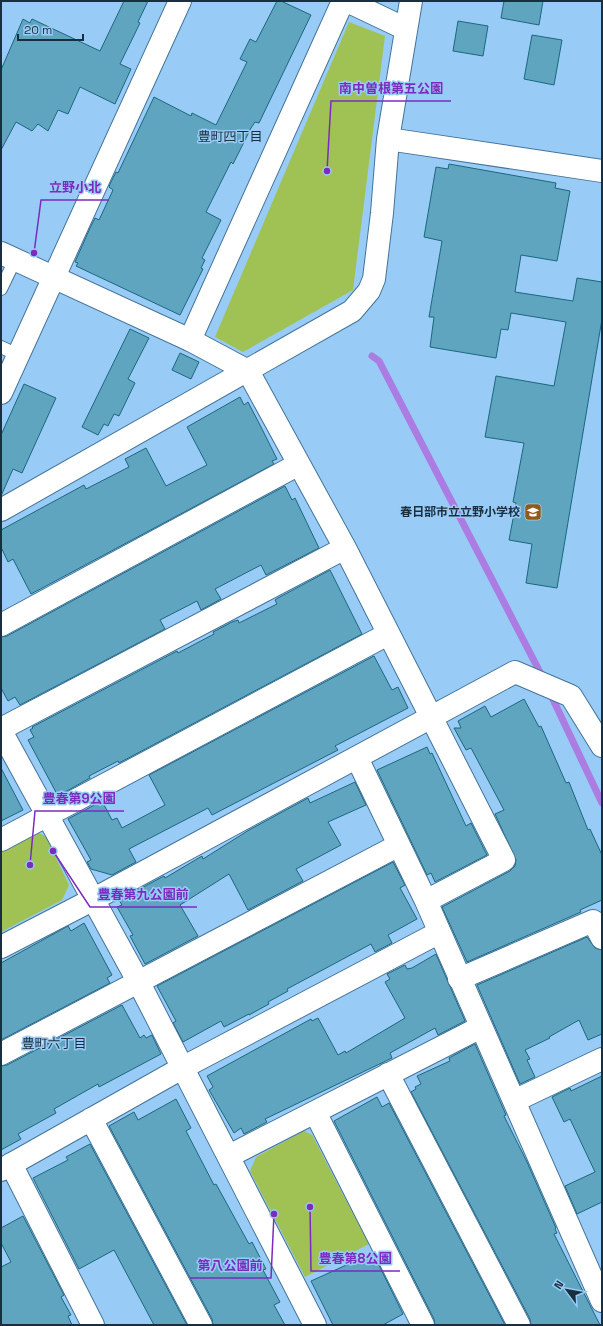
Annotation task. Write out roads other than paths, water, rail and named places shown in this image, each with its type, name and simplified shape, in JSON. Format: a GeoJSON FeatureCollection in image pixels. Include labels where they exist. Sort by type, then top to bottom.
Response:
{"type":"FeatureCollection","features":[{"type":"Feature","properties":{"kind":"street"},"geometry":{"type":"LineString","coordinates":[[1,393],[10,351],[54,278],[180,1]]}},
{"type":"Feature","properties":{"kind":"street"},"geometry":{"type":"LineString","coordinates":[[190,340],[343,1]]}},
{"type":"Feature","properties":{"kind":"street"},"geometry":{"type":"LineString","coordinates":[[347,1],[406,29]]}},
{"type":"Feature","properties":{"kind":"street"},"geometry":{"type":"LineString","coordinates":[[1,510],[352,311],[369,291],[374,279],[382,213],[388,139],[411,1]]}},
{"type":"Feature","properties":{"kind":"street"},"geometry":{"type":"LineString","coordinates":[[388,139],[602,171]]}},
{"type":"Feature","properties":{"kind":"street"},"geometry":{"type":"LineString","coordinates":[[8,256],[190,340],[248,371],[345,548],[504,860],[426,902]]}},
{"type":"Feature","properties":{"kind":"street"},"geometry":{"type":"LineString","coordinates":[[1,625],[299,464]]}},
{"type":"Feature","properties":{"kind":"street"},"geometry":{"type":"LineString","coordinates":[[315,1325],[138,981],[1,730],[345,548]]}},
{"type":"Feature","properties":{"kind":"street"},"geometry":{"type":"LineString","coordinates":[[1,840],[388,634]]}},
{"type":"Feature","properties":{"kind":"street"},"geometry":{"type":"LineString","coordinates":[[1,947],[94,899],[515,672],[571,696],[602,746]]}},
{"type":"Feature","properties":{"kind":"street"},"geometry":{"type":"LineString","coordinates":[[357,758],[426,902],[438,933],[602,1301]]}},
{"type":"Feature","properties":{"kind":"street"},"geometry":{"type":"LineString","coordinates":[[1,1054],[399,845]]}},
{"type":"Feature","properties":{"kind":"street"},"geometry":{"type":"LineString","coordinates":[[459,978],[593,920],[602,938]]}},
{"type":"Feature","properties":{"kind":"street"},"geometry":{"type":"LineString","coordinates":[[93,1325],[6,1167],[182,1068],[438,933]]}},
{"type":"Feature","properties":{"kind":"street"},"geometry":{"type":"LineString","coordinates":[[229,1156],[481,1027]]}},
{"type":"Feature","properties":{"kind":"street"},"geometry":{"type":"LineString","coordinates":[[514,1101],[602,1059]]}},
{"type":"Feature","properties":{"kind":"street"},"geometry":{"type":"LineString","coordinates":[[388,1074],[519,1325]]}},
{"type":"Feature","properties":{"kind":"street"},"geometry":{"type":"LineString","coordinates":[[315,1112],[423,1325]]}},
{"type":"Feature","properties":{"kind":"street"},"geometry":{"type":"LineString","coordinates":[[91,1119],[201,1325]]}},
{"type":"Feature","properties":{"kind":"lane"},"geometry":{"type":"LineString","coordinates":[[1,289],[8,256]]}},
{"type":"Feature","properties":{"kind":"waterway"},"geometry":{"type":"LineString","coordinates":[[372,356],[379,361],[543,678]]}},
{"type":"Feature","properties":{"kind":"waterway"},"geometry":{"type":"LineString","coordinates":[[550,693],[602,803]]}},
{"type":"Feature","properties":{"kind":"place","name":"南中曽根第五公園"},"geometry":{"type":"Point","coordinates":[327,171]}},
{"type":"Feature","properties":{"kind":"place","name":"立野小北"},"geometry":{"type":"Point","coordinates":[34,253]}},
{"type":"Feature","properties":{"kind":"place","name":"春日部市立立野小学校"},"geometry":{"type":"Point","coordinates":[533,512]}},
{"type":"Feature","properties":{"kind":"place","name":"豊春第九公園前"},"geometry":{"type":"Point","coordinates":[53,851]}},
{"type":"Feature","properties":{"kind":"place","name":"豊春第9公園"},"geometry":{"type":"Point","coordinates":[30,865]}},
{"type":"Feature","properties":{"kind":"place","name":"豊春第8公園"},"geometry":{"type":"Point","coordinates":[310,1207]}},
{"type":"Feature","properties":{"kind":"place","name":"第八公園前"},"geometry":{"type":"Point","coordinates":[274,1214]}},
{"type":"Feature","properties":{"kind":"district","name":"豊町四丁目"},"geometry":{"type":"Point","coordinates":[230,136]}},
{"type":"Feature","properties":{"kind":"district","name":"豊町六丁目"},"geometry":{"type":"Point","coordinates":[54,1043]}}]}
